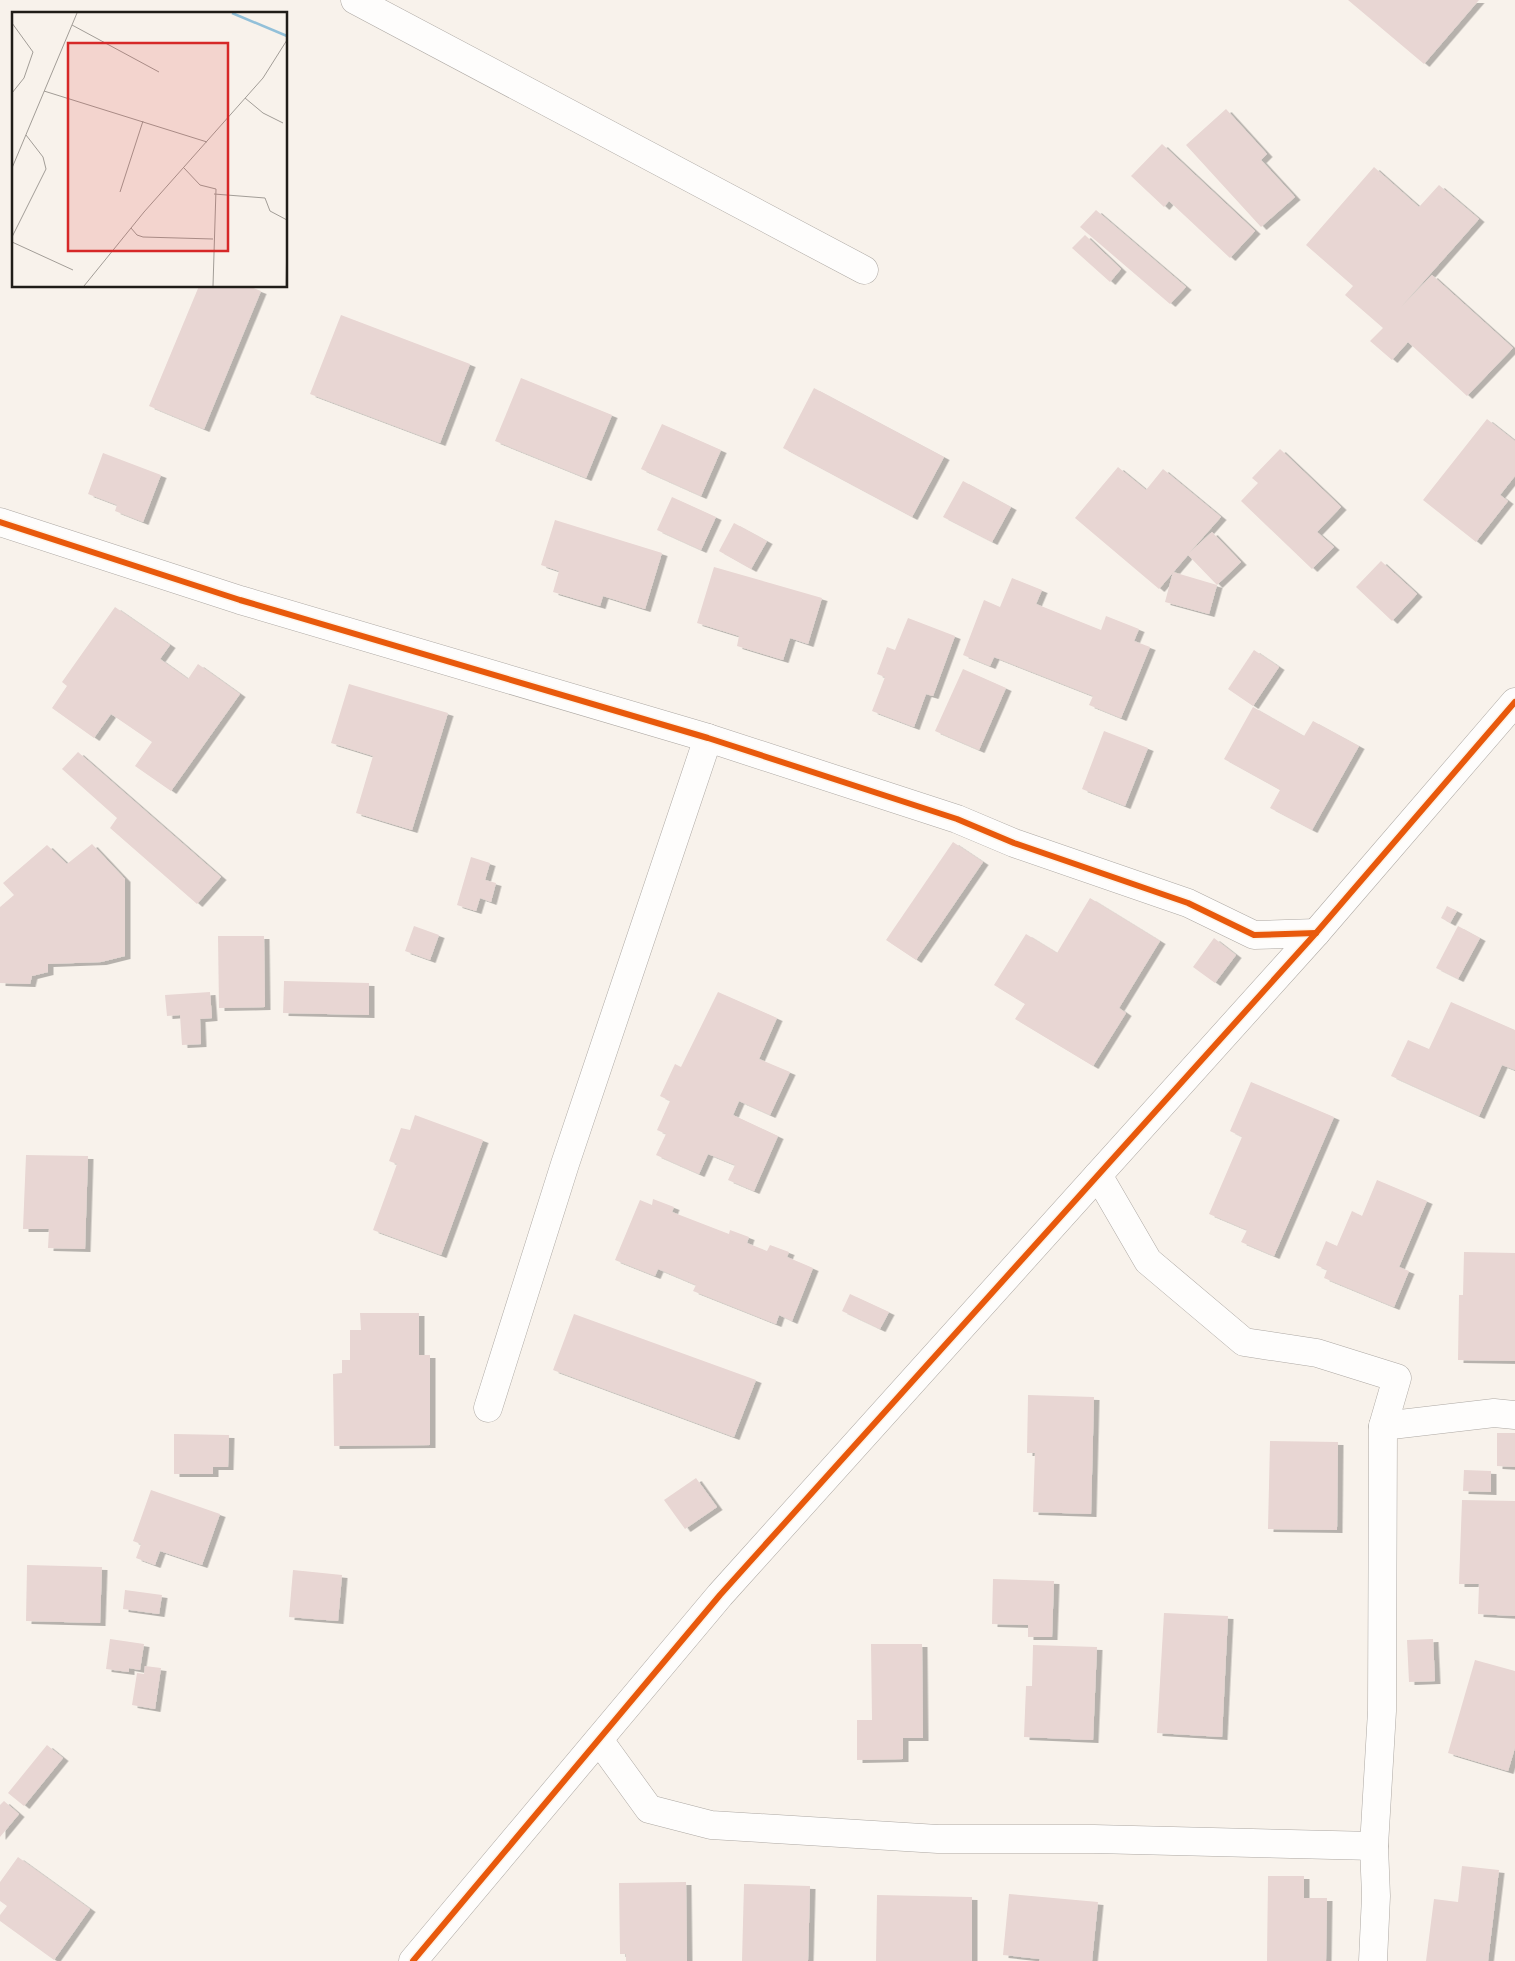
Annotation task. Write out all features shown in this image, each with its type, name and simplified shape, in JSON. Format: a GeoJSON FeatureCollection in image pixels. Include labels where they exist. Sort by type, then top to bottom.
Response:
{"type":"FeatureCollection","features":[{"type":"Feature","properties":{"kind":"street"},"geometry":{"type":"LineString","coordinates":[[355,0],[864,270]]}},
{"type":"Feature","properties":{"kind":"street"},"geometry":{"type":"LineString","coordinates":[[0,522],[240,600],[708,738],[957,820],[1014,843],[1188,903],[1254,935],[1316,933]]}},
{"type":"Feature","properties":{"kind":"street"},"geometry":{"type":"LineString","coordinates":[[413,1961],[720,1595],[1316,933],[1515,702]]}},
{"type":"Feature","properties":{"kind":"street"},"geometry":{"type":"LineString","coordinates":[[488,1408],[565,1164],[708,738]]}},
{"type":"Feature","properties":{"kind":"street"},"geometry":{"type":"LineString","coordinates":[[1098,1175],[1148,1261],[1244,1342],[1317,1353],[1397,1378],[1383,1426],[1382,1711],[1374,1846],[1376,1896],[1373,1961]]}},
{"type":"Feature","properties":{"kind":"street"},"geometry":{"type":"LineString","coordinates":[[1383,1426],[1494,1413],[1515,1415]]}},
{"type":"Feature","properties":{"kind":"street"},"geometry":{"type":"LineString","coordinates":[[599,1740],[649,1809],[711,1825],[938,1838],[1094,1839],[1374,1846]]}},
{"type":"Feature","properties":{"kind":"building"},"geometry":{"type":"Polygon","coordinates":[[[1348,0],[1479,0],[1424,64],[1348,0]]]}},
{"type":"Feature","properties":{"kind":"building"},"geometry":{"type":"Polygon","coordinates":[[[1226,109],[1267,154],[1261,160],[1295,197],[1261,227],[1186,145],[1226,109]]]}},
{"type":"Feature","properties":{"kind":"building"},"geometry":{"type":"Polygon","coordinates":[[[1162,144],[1255,231],[1230,258],[1169,201],[1164,207],[1131,176],[1162,144]]]}},
{"type":"Feature","properties":{"kind":"building"},"geometry":{"type":"Polygon","coordinates":[[[1374,167],[1419,207],[1439,185],[1479,219],[1401,307],[1432,275],[1513,348],[1467,396],[1408,342],[1392,360],[1370,341],[1383,328],[1345,295],[1353,286],[1306,245],[1374,167]]]}},
{"type":"Feature","properties":{"kind":"building"},"geometry":{"type":"Polygon","coordinates":[[[1096,210],[1186,287],[1170,304],[1080,227],[1096,210]]]}},
{"type":"Feature","properties":{"kind":"building"},"geometry":{"type":"Polygon","coordinates":[[[1085,235],[1121,269],[1110,282],[1072,248],[1085,235]]]}},
{"type":"Feature","properties":{"kind":"building"},"geometry":{"type":"Polygon","coordinates":[[[198,288],[253,288],[261,291],[204,429],[149,406],[198,288]]]}},
{"type":"Feature","properties":{"kind":"building"},"geometry":{"type":"Polygon","coordinates":[[[341,315],[470,364],[440,443],[310,394],[341,315]]]}},
{"type":"Feature","properties":{"kind":"building"},"geometry":{"type":"Polygon","coordinates":[[[521,378],[612,415],[586,478],[495,441],[521,378]]]}},
{"type":"Feature","properties":{"kind":"building"},"geometry":{"type":"Polygon","coordinates":[[[814,388],[944,457],[912,517],[783,448],[814,388]]]}},
{"type":"Feature","properties":{"kind":"building"},"geometry":{"type":"Polygon","coordinates":[[[1487,419],[1515,441],[1515,476],[1500,495],[1508,501],[1476,542],[1423,500],[1487,419]]]}},
{"type":"Feature","properties":{"kind":"building"},"geometry":{"type":"Polygon","coordinates":[[[662,424],[721,450],[701,496],[641,469],[662,424]]]}},
{"type":"Feature","properties":{"kind":"building"},"geometry":{"type":"Polygon","coordinates":[[[1280,449],[1341,507],[1317,532],[1334,547],[1312,569],[1241,501],[1258,483],[1252,478],[1280,449]]]}},
{"type":"Feature","properties":{"kind":"building"},"geometry":{"type":"Polygon","coordinates":[[[103,453],[161,475],[143,522],[115,511],[117,505],[88,494],[103,453]]]}},
{"type":"Feature","properties":{"kind":"building"},"geometry":{"type":"Polygon","coordinates":[[[1118,467],[1146,490],[1163,469],[1221,517],[1189,553],[1212,532],[1241,562],[1217,585],[1188,555],[1159,589],[1075,518],[1118,467]]]}},
{"type":"Feature","properties":{"kind":"building"},"geometry":{"type":"Polygon","coordinates":[[[963,481],[1011,507],[992,542],[943,517],[963,481]]]}},
{"type":"Feature","properties":{"kind":"building"},"geometry":{"type":"Polygon","coordinates":[[[672,497],[716,517],[701,550],[657,530],[672,497]]]}},
{"type":"Feature","properties":{"kind":"building"},"geometry":{"type":"Polygon","coordinates":[[[555,520],[662,553],[645,609],[603,596],[600,606],[553,592],[559,571],[541,565],[555,520]]]}},
{"type":"Feature","properties":{"kind":"building"},"geometry":{"type":"Polygon","coordinates":[[[734,523],[767,541],[751,569],[719,551],[734,523]]]}},
{"type":"Feature","properties":{"kind":"building"},"geometry":{"type":"Polygon","coordinates":[[[1381,561],[1417,594],[1392,621],[1356,587],[1381,561]]]}},
{"type":"Feature","properties":{"kind":"building"},"geometry":{"type":"Polygon","coordinates":[[[714,567],[822,598],[808,644],[790,638],[783,660],[737,646],[739,636],[697,623],[714,567]]]}},
{"type":"Feature","properties":{"kind":"building"},"geometry":{"type":"Polygon","coordinates":[[[1173,572],[1217,585],[1209,614],[1165,602],[1173,572]]]}},
{"type":"Feature","properties":{"kind":"building"},"geometry":{"type":"Polygon","coordinates":[[[1012,578],[1042,590],[1036,604],[1101,630],[1106,616],[1139,629],[1134,641],[1150,647],[1121,718],[1089,705],[1093,696],[994,657],[990,666],[963,655],[984,600],[1000,607],[1012,578]]]}},
{"type":"Feature","properties":{"kind":"building"},"geometry":{"type":"Polygon","coordinates":[[[115,607],[170,645],[160,659],[188,679],[198,664],[240,694],[171,791],[135,766],[152,742],[111,714],[94,738],[52,708],[67,686],[62,682],[115,607]]]}},
{"type":"Feature","properties":{"kind":"building"},"geometry":{"type":"Polygon","coordinates":[[[908,618],[955,636],[933,696],[926,694],[914,727],[872,711],[885,677],[877,674],[887,647],[895,650],[908,618]]]}},
{"type":"Feature","properties":{"kind":"building"},"geometry":{"type":"Polygon","coordinates":[[[1254,650],[1279,667],[1253,706],[1228,689],[1254,650]]]}},
{"type":"Feature","properties":{"kind":"building"},"geometry":{"type":"Polygon","coordinates":[[[963,669],[1006,688],[979,750],[935,731],[963,669]]]}},
{"type":"Feature","properties":{"kind":"building"},"geometry":{"type":"Polygon","coordinates":[[[349,684],[448,713],[412,830],[356,813],[373,756],[331,743],[349,684]]]}},
{"type":"Feature","properties":{"kind":"building"},"geometry":{"type":"Polygon","coordinates":[[[1253,707],[1304,736],[1313,721],[1359,746],[1312,830],[1270,808],[1280,790],[1224,759],[1253,707]]]}},
{"type":"Feature","properties":{"kind":"building"},"geometry":{"type":"Polygon","coordinates":[[[1104,731],[1148,748],[1125,806],[1082,789],[1104,731]]]}},
{"type":"Feature","properties":{"kind":"building"},"geometry":{"type":"Polygon","coordinates":[[[78,752],[221,877],[197,904],[110,828],[117,818],[62,769],[78,752]]]}},
{"type":"Feature","properties":{"kind":"building"},"geometry":{"type":"Polygon","coordinates":[[[953,842],[983,862],[916,960],[886,940],[953,842]]]}},
{"type":"Feature","properties":{"kind":"building"},"geometry":{"type":"Polygon","coordinates":[[[92,844],[125,879],[125,956],[101,962],[48,964],[48,972],[32,976],[30,984],[0,983],[0,907],[14,895],[3,883],[47,845],[67,864],[92,844]]]}},
{"type":"Feature","properties":{"kind":"building"},"geometry":{"type":"Polygon","coordinates":[[[471,857],[490,863],[485,880],[496,883],[491,902],[480,898],[476,911],[457,905],[471,857]]]}},
{"type":"Feature","properties":{"kind":"building"},"geometry":{"type":"Polygon","coordinates":[[[1090,898],[1160,941],[1119,1008],[1126,1013],[1093,1066],[1015,1019],[1025,1004],[994,985],[1026,934],[1057,953],[1090,898]]]}},
{"type":"Feature","properties":{"kind":"building"},"geometry":{"type":"Polygon","coordinates":[[[1447,906],[1457,911],[1450,923],[1441,918],[1447,906]]]}},
{"type":"Feature","properties":{"kind":"building"},"geometry":{"type":"Polygon","coordinates":[[[414,926],[439,935],[430,960],[405,951],[414,926]]]}},
{"type":"Feature","properties":{"kind":"building"},"geometry":{"type":"Polygon","coordinates":[[[1458,926],[1480,938],[1458,979],[1436,968],[1458,926]]]}},
{"type":"Feature","properties":{"kind":"building"},"geometry":{"type":"Polygon","coordinates":[[[218,936],[264,936],[265,1007],[219,1008],[218,936]]]}},
{"type":"Feature","properties":{"kind":"building"},"geometry":{"type":"Polygon","coordinates":[[[1214,938],[1236,955],[1215,983],[1193,967],[1214,938]]]}},
{"type":"Feature","properties":{"kind":"building"},"geometry":{"type":"Polygon","coordinates":[[[284,981],[369,983],[369,1015],[283,1013],[284,981]]]}},
{"type":"Feature","properties":{"kind":"building"},"geometry":{"type":"Polygon","coordinates":[[[210,992],[212,1018],[200,1019],[201,1044],[182,1045],[180,1015],[167,1016],[165,995],[210,992]]]}},
{"type":"Feature","properties":{"kind":"building"},"geometry":{"type":"Polygon","coordinates":[[[718,992],[777,1018],[759,1059],[790,1072],[770,1115],[739,1101],[733,1115],[778,1136],[754,1191],[728,1180],[735,1165],[708,1154],[699,1174],[656,1155],[666,1134],[657,1130],[670,1101],[660,1096],[675,1064],[681,1067],[718,992]]]}},
{"type":"Feature","properties":{"kind":"building"},"geometry":{"type":"Polygon","coordinates":[[[1451,1002],[1515,1030],[1515,1070],[1502,1065],[1479,1116],[1391,1076],[1408,1040],[1429,1049],[1451,1002]]]}},
{"type":"Feature","properties":{"kind":"building"},"geometry":{"type":"Polygon","coordinates":[[[1251,1082],[1334,1117],[1274,1256],[1241,1242],[1247,1230],[1209,1214],[1242,1137],[1230,1131],[1251,1082]]]}},
{"type":"Feature","properties":{"kind":"building"},"geometry":{"type":"Polygon","coordinates":[[[415,1115],[483,1140],[441,1255],[373,1230],[397,1164],[389,1161],[401,1128],[410,1130],[415,1115]]]}},
{"type":"Feature","properties":{"kind":"building"},"geometry":{"type":"Polygon","coordinates":[[[26,1155],[88,1156],[85,1249],[48,1248],[49,1229],[23,1229],[26,1155]]]}},
{"type":"Feature","properties":{"kind":"building"},"geometry":{"type":"Polygon","coordinates":[[[1377,1180],[1427,1201],[1399,1267],[1409,1271],[1394,1307],[1324,1278],[1327,1270],[1316,1265],[1326,1241],[1337,1246],[1352,1211],[1362,1216],[1377,1180]]]}},
{"type":"Feature","properties":{"kind":"building"},"geometry":{"type":"Polygon","coordinates":[[[653,1199],[674,1207],[672,1212],[729,1234],[730,1230],[749,1237],[747,1243],[767,1251],[770,1245],[789,1252],[787,1257],[813,1268],[792,1321],[779,1315],[776,1324],[693,1291],[696,1285],[658,1269],[655,1276],[615,1260],[640,1200],[652,1205],[653,1199]]]}},
{"type":"Feature","properties":{"kind":"building"},"geometry":{"type":"Polygon","coordinates":[[[1464,1252],[1515,1253],[1515,1361],[1458,1360],[1459,1295],[1463,1295],[1464,1252]]]}},
{"type":"Feature","properties":{"kind":"building"},"geometry":{"type":"Polygon","coordinates":[[[850,1294],[889,1312],[880,1329],[842,1311],[850,1294]]]}},
{"type":"Feature","properties":{"kind":"building"},"geometry":{"type":"Polygon","coordinates":[[[360,1313],[419,1313],[419,1355],[430,1355],[430,1445],[334,1446],[333,1374],[342,1373],[342,1360],[350,1360],[350,1330],[361,1330],[360,1313]]]}},
{"type":"Feature","properties":{"kind":"building"},"geometry":{"type":"Polygon","coordinates":[[[574,1314],[756,1380],[734,1437],[553,1370],[574,1314]]]}},
{"type":"Feature","properties":{"kind":"building"},"geometry":{"type":"Polygon","coordinates":[[[1028,1395],[1094,1397],[1091,1514],[1033,1512],[1035,1453],[1027,1453],[1028,1395]]]}},
{"type":"Feature","properties":{"kind":"building"},"geometry":{"type":"Polygon","coordinates":[[[1497,1433],[1515,1433],[1515,1467],[1497,1466],[1497,1433]]]}},
{"type":"Feature","properties":{"kind":"building"},"geometry":{"type":"Polygon","coordinates":[[[174,1434],[229,1435],[228,1467],[213,1467],[213,1474],[174,1474],[174,1434]]]}},
{"type":"Feature","properties":{"kind":"building"},"geometry":{"type":"Polygon","coordinates":[[[1270,1441],[1338,1442],[1337,1530],[1268,1529],[1270,1441]]]}},
{"type":"Feature","properties":{"kind":"building"},"geometry":{"type":"Polygon","coordinates":[[[1464,1470],[1491,1471],[1491,1492],[1463,1491],[1464,1470]]]}},
{"type":"Feature","properties":{"kind":"building"},"geometry":{"type":"Polygon","coordinates":[[[696,1478],[717,1507],[685,1529],[664,1500],[696,1478]]]}},
{"type":"Feature","properties":{"kind":"building"},"geometry":{"type":"Polygon","coordinates":[[[151,1490],[220,1514],[202,1565],[160,1551],[155,1565],[136,1558],[141,1544],[133,1541],[151,1490]]]}},
{"type":"Feature","properties":{"kind":"building"},"geometry":{"type":"Polygon","coordinates":[[[1462,1500],[1515,1501],[1515,1616],[1478,1614],[1479,1584],[1459,1584],[1462,1500]]]}},
{"type":"Feature","properties":{"kind":"building"},"geometry":{"type":"Polygon","coordinates":[[[27,1565],[102,1567],[100,1623],[26,1621],[27,1565]]]}},
{"type":"Feature","properties":{"kind":"building"},"geometry":{"type":"Polygon","coordinates":[[[293,1570],[342,1575],[338,1621],[289,1617],[293,1570]]]}},
{"type":"Feature","properties":{"kind":"building"},"geometry":{"type":"Polygon","coordinates":[[[993,1579],[1054,1581],[1052,1637],[1028,1637],[1028,1625],[992,1624],[993,1579]]]}},
{"type":"Feature","properties":{"kind":"building"},"geometry":{"type":"Polygon","coordinates":[[[125,1590],[162,1595],[159,1614],[123,1609],[125,1590]]]}},
{"type":"Feature","properties":{"kind":"building"},"geometry":{"type":"Polygon","coordinates":[[[1164,1613],[1228,1616],[1222,1737],[1157,1733],[1164,1613]]]}},
{"type":"Feature","properties":{"kind":"building"},"geometry":{"type":"Polygon","coordinates":[[[110,1639],[144,1644],[140,1670],[129,1668],[129,1672],[106,1669],[110,1639]]]}},
{"type":"Feature","properties":{"kind":"building"},"geometry":{"type":"Polygon","coordinates":[[[1433,1639],[1435,1681],[1409,1682],[1407,1640],[1433,1639]]]}},
{"type":"Feature","properties":{"kind":"building"},"geometry":{"type":"Polygon","coordinates":[[[871,1644],[922,1644],[923,1738],[903,1738],[903,1759],[857,1760],[857,1720],[872,1720],[871,1644]]]}},
{"type":"Feature","properties":{"kind":"building"},"geometry":{"type":"Polygon","coordinates":[[[1033,1645],[1097,1647],[1093,1740],[1024,1737],[1026,1686],[1032,1686],[1033,1645]]]}},
{"type":"Feature","properties":{"kind":"building"},"geometry":{"type":"Polygon","coordinates":[[[1475,1660],[1515,1671],[1515,1748],[1508,1771],[1448,1753],[1475,1660]]]}},
{"type":"Feature","properties":{"kind":"building"},"geometry":{"type":"Polygon","coordinates":[[[145,1666],[161,1668],[155,1709],[132,1705],[137,1673],[144,1674],[145,1666]]]}},
{"type":"Feature","properties":{"kind":"building"},"geometry":{"type":"Polygon","coordinates":[[[47,1745],[63,1758],[24,1806],[8,1793],[47,1745]]]}},
{"type":"Feature","properties":{"kind":"building"},"geometry":{"type":"Polygon","coordinates":[[[4,1801],[19,1814],[0,1837],[0,1805],[4,1801]]]}},
{"type":"Feature","properties":{"kind":"building"},"geometry":{"type":"Polygon","coordinates":[[[18,1857],[90,1909],[54,1960],[0,1921],[0,1915],[7,1906],[0,1901],[0,1882],[18,1857]]]}},
{"type":"Feature","properties":{"kind":"building"},"geometry":{"type":"Polygon","coordinates":[[[1462,1866],[1499,1870],[1488,1961],[1426,1961],[1434,1899],[1458,1902],[1462,1866]]]}},
{"type":"Feature","properties":{"kind":"building"},"geometry":{"type":"Polygon","coordinates":[[[1268,1876],[1304,1876],[1304,1898],[1327,1898],[1326,1961],[1267,1961],[1268,1876]]]}},
{"type":"Feature","properties":{"kind":"building"},"geometry":{"type":"Polygon","coordinates":[[[686,1882],[687,1961],[626,1961],[626,1954],[620,1954],[619,1883],[686,1882]]]}},
{"type":"Feature","properties":{"kind":"building"},"geometry":{"type":"Polygon","coordinates":[[[744,1884],[810,1886],[808,1961],[742,1961],[744,1884]]]}},
{"type":"Feature","properties":{"kind":"building"},"geometry":{"type":"Polygon","coordinates":[[[1009,1894],[1098,1902],[1092,1961],[1039,1961],[1040,1959],[1003,1955],[1009,1894]]]}},
{"type":"Feature","properties":{"kind":"building"},"geometry":{"type":"Polygon","coordinates":[[[877,1895],[972,1897],[972,1961],[876,1961],[877,1895]]]}},
{"type":"Feature","properties":{"kind":"cycle path"},"geometry":{"type":"LineString","coordinates":[[0,522],[240,600],[708,738],[957,819],[1014,843],[1188,903],[1254,935],[1316,933]]}},
{"type":"Feature","properties":{"kind":"cycle path"},"geometry":{"type":"LineString","coordinates":[[413,1961],[720,1595],[1316,933],[1515,702]]}}]}
